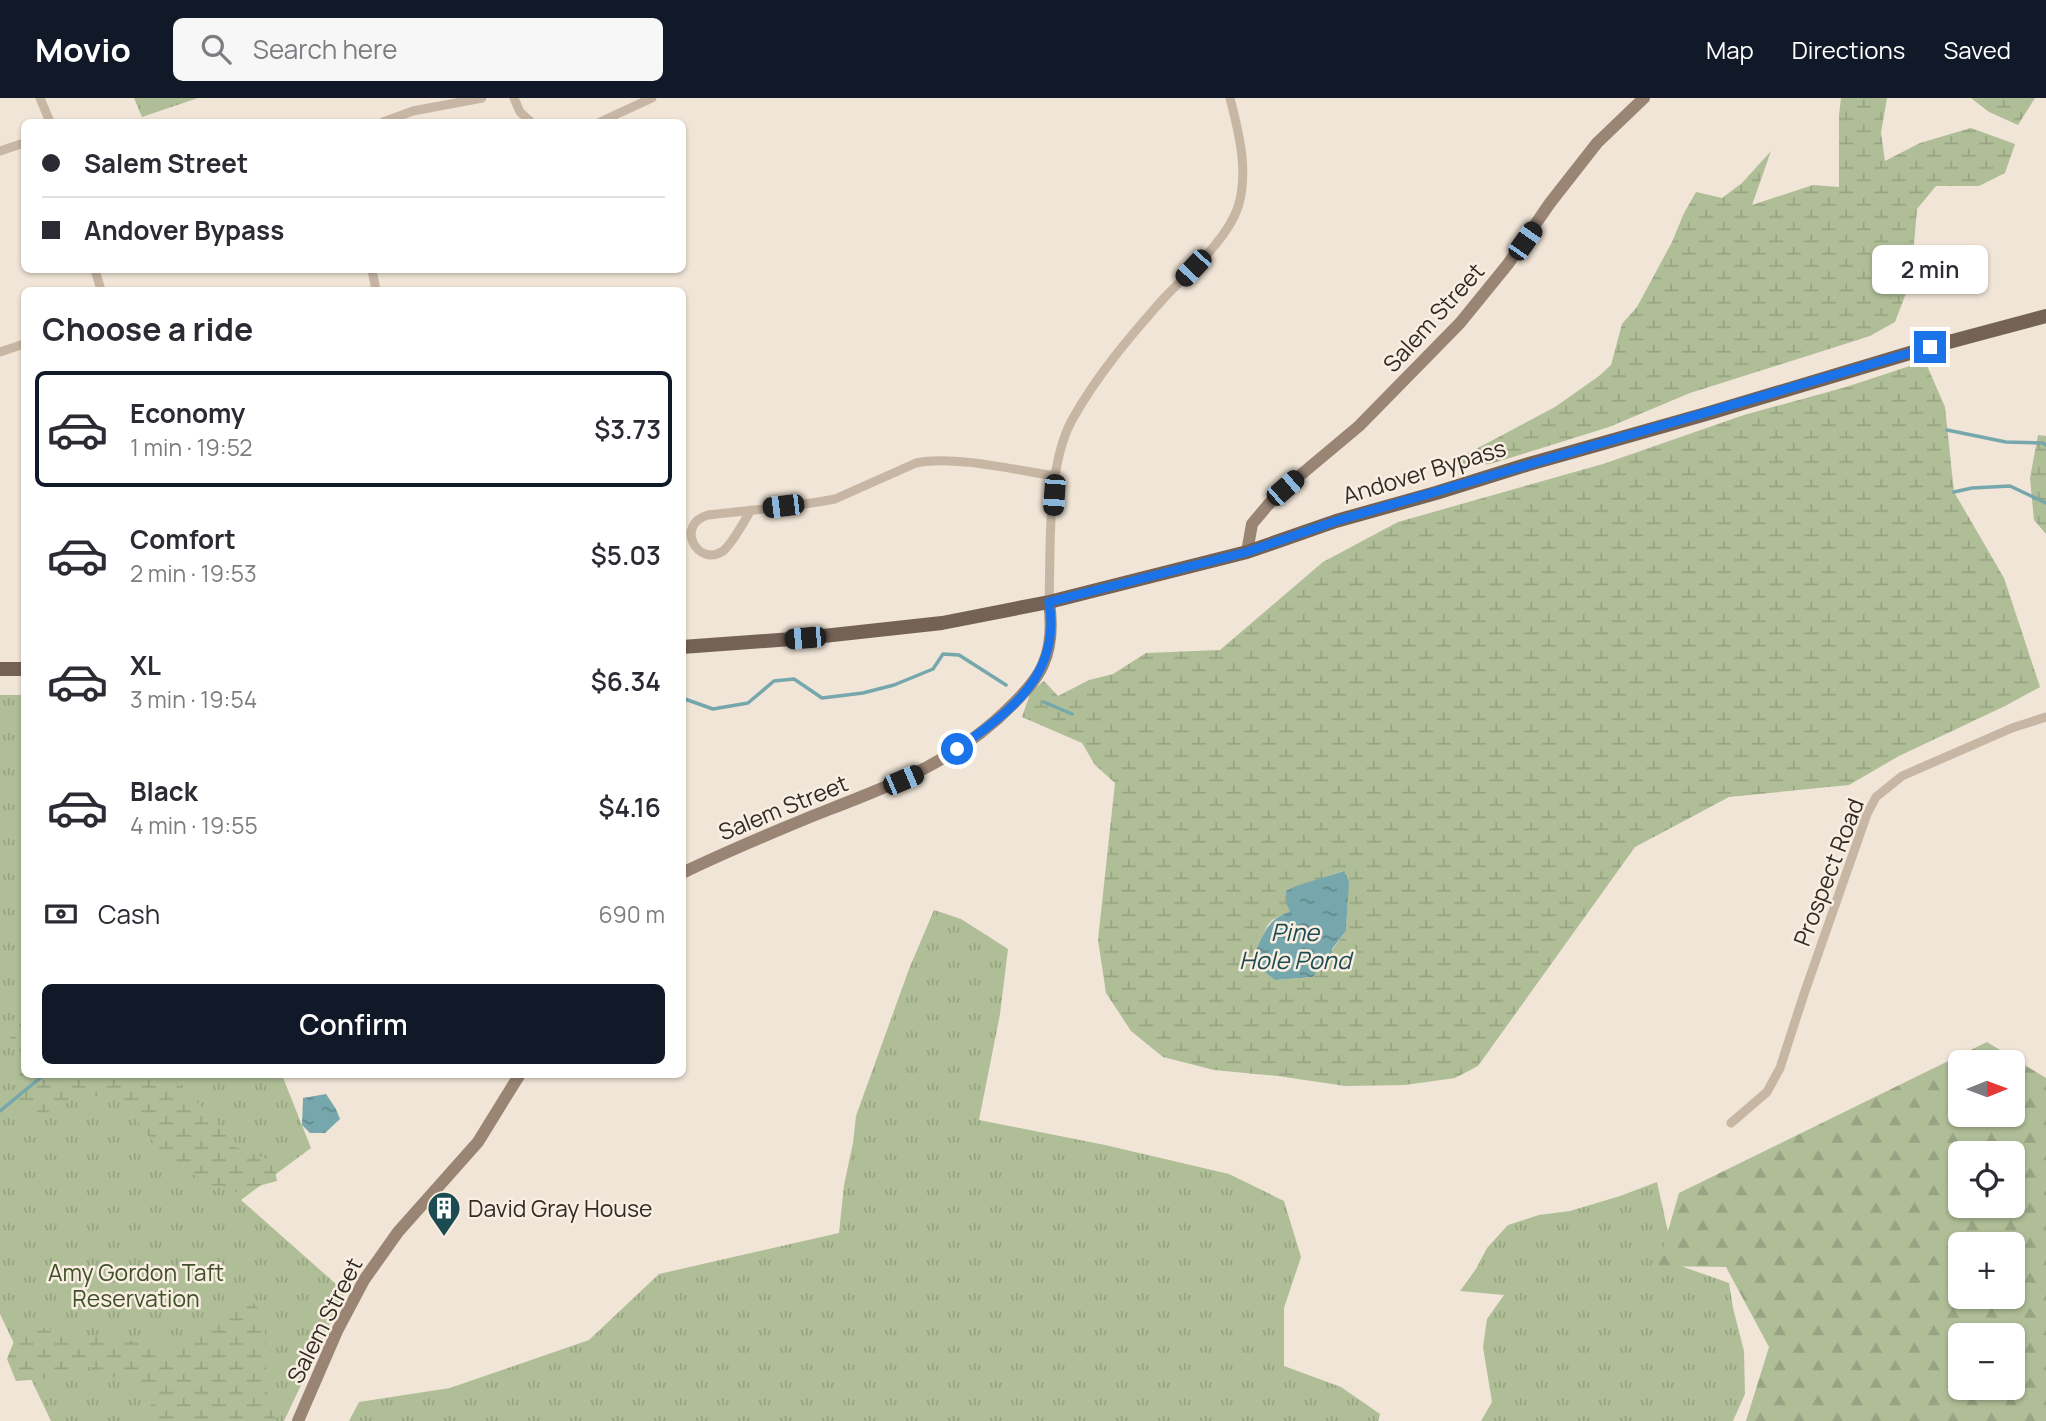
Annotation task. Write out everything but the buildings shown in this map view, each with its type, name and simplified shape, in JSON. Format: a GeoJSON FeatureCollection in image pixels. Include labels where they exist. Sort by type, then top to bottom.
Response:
{"type":"FeatureCollection","features":[{"type":"Feature","properties":{"kind":"main road","name":"Andover Bypass"},"geometry":{"type":"LineString","coordinates":[[686,648],[880,631],[942,623],[1049,602],[1247,552],[1336,521],[1930,347],[2046,316]]}},
{"type":"Feature","properties":{"kind":"main road"},"geometry":{"type":"LineString","coordinates":[[0,669],[21,669]]}},
{"type":"Feature","properties":{"kind":"street"},"geometry":{"type":"LineString","coordinates":[[40,98],[49,119]]}},
{"type":"Feature","properties":{"kind":"street"},"geometry":{"type":"LineString","coordinates":[[391,119],[413,111],[482,98]]}},
{"type":"Feature","properties":{"kind":"street"},"geometry":{"type":"LineString","coordinates":[[514,98],[520,112],[528,119]]}},
{"type":"Feature","properties":{"kind":"street"},"geometry":{"type":"LineString","coordinates":[[606,119],[652,98]]}},
{"type":"Feature","properties":{"kind":"street"},"geometry":{"type":"LineString","coordinates":[[1049,602],[1055,476],[1061,449],[1072,421],[1116,353],[1231,225],[1242,191],[1243,165],[1239,131],[1230,98]]}},
{"type":"Feature","properties":{"kind":"street","name":"Salem Street"},"geometry":{"type":"LineString","coordinates":[[1247,552],[1252,524],[1268,505],[1359,426],[1460,323],[1508,264],[1597,144],[1644,98]]}},
{"type":"Feature","properties":{"kind":"street"},"geometry":{"type":"LineString","coordinates":[[0,151],[21,144]]}},
{"type":"Feature","properties":{"kind":"street"},"geometry":{"type":"LineString","coordinates":[[0,352],[21,345]]}},
{"type":"Feature","properties":{"kind":"street"},"geometry":{"type":"LineString","coordinates":[[751,510],[720,552],[712,555],[703,553],[694,545],[691,532],[694,524],[708,515],[835,499],[929,460],[1055,476]]}},
{"type":"Feature","properties":{"kind":"street","name":"Salem Street"},"geometry":{"type":"LineString","coordinates":[[686,871],[916,774],[997,721],[1026,690],[1042,667],[1052,621],[1049,602]]}},
{"type":"Feature","properties":{"kind":"street","name":"Prospect Road"},"geometry":{"type":"LineString","coordinates":[[1731,1123],[1767,1093],[1780,1068],[1867,814],[1876,797],[1886,787],[1913,771],[2012,728],[2046,717]]}},
{"type":"Feature","properties":{"kind":"street","name":"Salem Street"},"geometry":{"type":"LineString","coordinates":[[298,1421],[337,1331],[363,1280],[398,1232],[478,1142],[518,1078]]}},
{"type":"Feature","properties":{"kind":"green space"},"geometry":{"type":"Polygon","coordinates":[[[134,98],[198,98],[142,117],[134,98]]]}},
{"type":"Feature","properties":{"kind":"green space"},"geometry":{"type":"Polygon","coordinates":[[[1841,98],[1887,98],[1881,133],[1885,161],[1920,143],[1971,128],[2015,144],[2005,173],[1979,186],[1936,186],[1917,209],[1911,280],[1895,322],[1870,336],[1690,393],[1609,427],[1490,464],[1440,468],[1555,407],[1611,365],[1622,324],[1637,307],[1696,192],[1722,198],[1742,183],[1771,151],[1752,205],[1813,185],[1839,187],[1841,98]]]}},
{"type":"Feature","properties":{"kind":"green space"},"geometry":{"type":"Polygon","coordinates":[[[1971,98],[2035,98],[2018,125],[1989,112],[1971,98]]]}},
{"type":"Feature","properties":{"kind":"green space"},"geometry":{"type":"Polygon","coordinates":[[[1925,361],[1945,407],[1954,492],[2004,578],[2040,687],[1899,756],[1849,785],[1729,797],[1635,847],[1478,1066],[1455,1078],[1405,1085],[1345,1086],[1214,1070],[1163,1057],[1131,1031],[1106,993],[1098,940],[1115,783],[1095,765],[1082,743],[1022,717],[1031,691],[1044,681],[1058,696],[1089,680],[1113,674],[1146,653],[1220,650],[1323,562],[1398,522],[1603,464],[1744,415],[1846,387],[1925,361]],[[1343,871],[1317,880],[1290,911],[1272,920],[1262,938],[1275,980],[1313,977],[1332,959],[1332,950],[1346,931],[1348,894],[1343,871]]]}},
{"type":"Feature","properties":{"kind":"green space"},"geometry":{"type":"Polygon","coordinates":[[[2038,435],[2046,436],[2046,534],[2034,520],[2030,478],[2038,435]]]}},
{"type":"Feature","properties":{"kind":"green space","name":"Amy Gordon Taft Reservation"},"geometry":{"type":"Polygon","coordinates":[[[0,695],[21,695],[21,1078],[283,1078],[311,1148],[241,1200],[345,1292],[284,1421],[51,1421],[0,1314],[0,695]]]}},
{"type":"Feature","properties":{"kind":"green space"},"geometry":{"type":"Polygon","coordinates":[[[934,910],[961,919],[1008,949],[1000,1014],[979,1120],[1105,1145],[1229,1174],[1284,1201],[1301,1257],[1284,1308],[1284,1366],[1341,1387],[1380,1414],[1378,1421],[349,1421],[359,1402],[450,1388],[589,1340],[659,1274],[839,1233],[856,1116],[909,969],[934,910]]]}},
{"type":"Feature","properties":{"kind":"green space"},"geometry":{"type":"Polygon","coordinates":[[[21,1015],[21,1063],[10,1036],[21,1015]]]}},
{"type":"Feature","properties":{"kind":"green space"},"geometry":{"type":"Polygon","coordinates":[[[1987,1042],[2000,1050],[1971,1050],[1987,1042]]]}},
{"type":"Feature","properties":{"kind":"green space"},"geometry":{"type":"Polygon","coordinates":[[[1948,1061],[1948,1127],[2025,1127],[2025,1065],[2046,1078],[2046,1421],[1746,1421],[1769,1347],[1726,1267],[1658,1266],[1679,1193],[1948,1061]]]}},
{"type":"Feature","properties":{"kind":"green space"},"geometry":{"type":"Polygon","coordinates":[[[21,1068],[21,1078],[170,1078],[208,1112],[235,1147],[273,1161],[277,1181],[236,1192],[208,1184],[166,1158],[121,1101],[85,1094],[39,1116],[18,1110],[14,1090],[21,1068]]]}},
{"type":"Feature","properties":{"kind":"green space"},"geometry":{"type":"Polygon","coordinates":[[[1657,1182],[1675,1264],[1729,1283],[1744,1351],[1745,1394],[1733,1421],[1481,1421],[1492,1402],[1483,1347],[1487,1319],[1504,1295],[1460,1291],[1487,1248],[1508,1225],[1539,1215],[1570,1211],[1657,1182]]]}},
{"type":"Feature","properties":{"kind":"green space"},"geometry":{"type":"Polygon","coordinates":[[[247,1296],[264,1315],[268,1399],[276,1421],[148,1421],[151,1415],[151,1392],[88,1367],[68,1377],[16,1381],[7,1359],[16,1336],[42,1328],[158,1345],[190,1346],[212,1315],[247,1296]]]}},
{"type":"Feature","properties":{"kind":"water","name":"Pine Hole Pond"},"geometry":{"type":"Polygon","coordinates":[[[1344,871],[1349,881],[1346,931],[1332,949],[1332,959],[1313,977],[1275,980],[1260,968],[1254,954],[1271,923],[1290,911],[1286,891],[1344,871]]]}},
{"type":"Feature","properties":{"kind":"water"},"geometry":{"type":"Polygon","coordinates":[[[326,1094],[340,1119],[325,1133],[310,1133],[302,1125],[303,1098],[326,1094]]]}},
{"type":"Feature","properties":{"kind":"waterway"},"geometry":{"type":"LineString","coordinates":[[1947,430],[2006,442],[2046,445]]}},
{"type":"Feature","properties":{"kind":"waterway"},"geometry":{"type":"LineString","coordinates":[[1954,492],[2010,486],[2046,503]]}},
{"type":"Feature","properties":{"kind":"waterway"},"geometry":{"type":"LineString","coordinates":[[686,699],[713,709],[748,703],[774,681],[794,679],[822,698],[863,693],[894,685],[933,669],[943,654],[959,655],[1006,685]]}},
{"type":"Feature","properties":{"kind":"waterway"},"geometry":{"type":"LineString","coordinates":[[1044,702],[1072,714]]}},
{"type":"Feature","properties":{"kind":"waterway"},"geometry":{"type":"LineString","coordinates":[[0,1111],[40,1078]]}},
{"type":"Feature","properties":{"kind":"place","name":"David Gray House"},"geometry":{"type":"Point","coordinates":[444,1238]}},
{"type":"Feature","properties":{"kind":"route"},"geometry":{"type":"LineString","coordinates":[[957,749],[997,721],[1034,681],[1047,652],[1052,621],[1049,602],[1247,552],[1336,521],[1930,347]]}}]}
